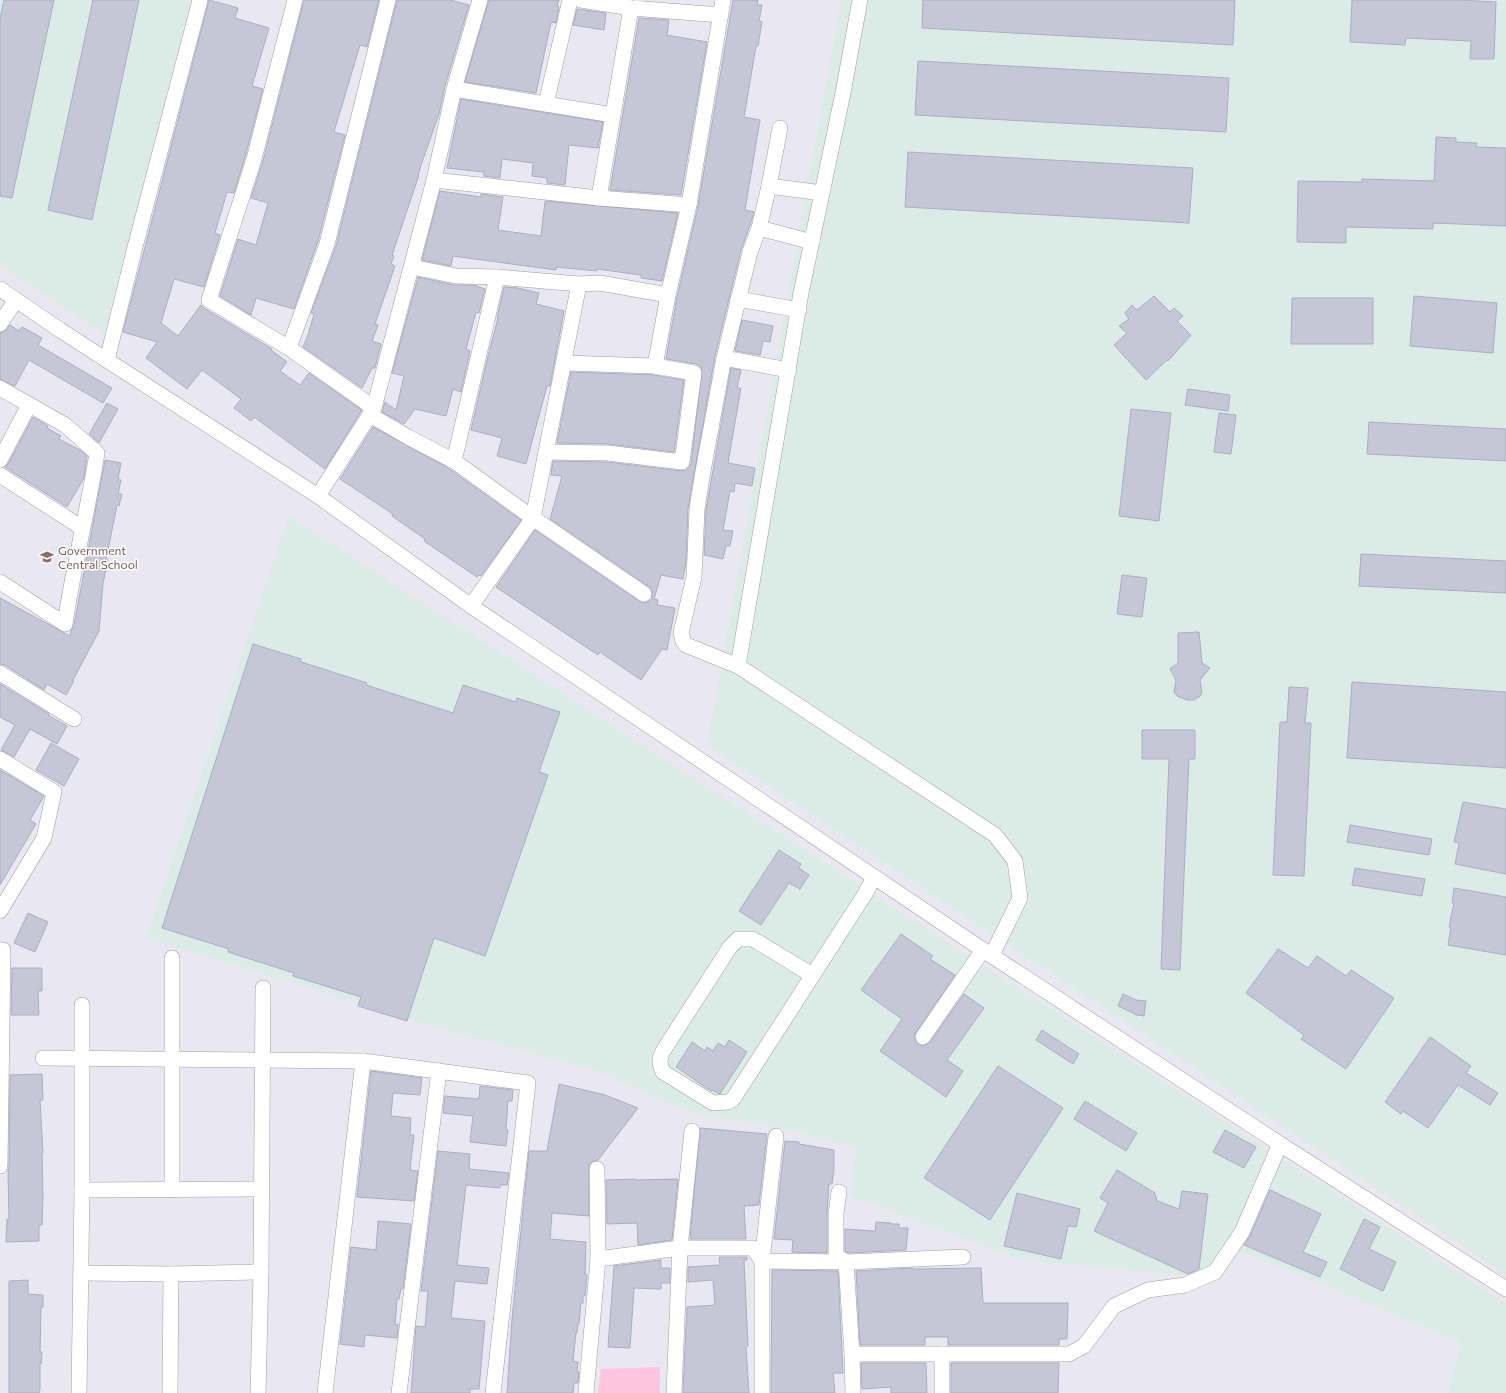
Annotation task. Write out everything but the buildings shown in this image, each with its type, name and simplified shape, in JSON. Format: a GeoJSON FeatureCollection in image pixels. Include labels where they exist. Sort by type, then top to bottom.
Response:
{"type":"FeatureCollection","features":[{"type":"Feature","properties":{"kind":"street"},"geometry":{"type":"LineString","coordinates":[[108,360],[135,247],[200,0]]}},
{"type":"Feature","properties":{"kind":"street"},"geometry":{"type":"LineString","coordinates":[[295,0],[254,159],[209,300],[289,348],[408,437],[454,461],[533,518],[644,594]]}},
{"type":"Feature","properties":{"kind":"street"},"geometry":{"type":"LineString","coordinates":[[289,348],[327,244],[388,0]]}},
{"type":"Feature","properties":{"kind":"street"},"geometry":{"type":"LineString","coordinates":[[318,496],[372,411],[412,267],[434,180],[454,89],[480,0]]}},
{"type":"Feature","properties":{"kind":"street"},"geometry":{"type":"LineString","coordinates":[[546,104],[570,0]]}},
{"type":"Feature","properties":{"kind":"street"},"geometry":{"type":"LineString","coordinates":[[581,0],[631,8],[721,15]]}},
{"type":"Feature","properties":{"kind":"street"},"geometry":{"type":"LineString","coordinates":[[654,366],[668,294],[689,205],[723,0]]}},
{"type":"Feature","properties":{"kind":"street"},"geometry":{"type":"LineString","coordinates":[[738,666],[788,370],[860,0]]}},
{"type":"Feature","properties":{"kind":"street"},"geometry":{"type":"LineString","coordinates":[[599,198],[631,8]]}},
{"type":"Feature","properties":{"kind":"street"},"geometry":{"type":"LineString","coordinates":[[454,89],[613,115]]}},
{"type":"Feature","properties":{"kind":"street"},"geometry":{"type":"LineString","coordinates":[[780,128],[759,228],[750,252],[724,358],[697,509],[694,577],[681,633],[682,641],[686,645],[738,666],[995,835],[1015,861],[1020,898],[987,952],[923,1037]]}},
{"type":"Feature","properties":{"kind":"street"},"geometry":{"type":"LineString","coordinates":[[434,180],[599,198],[689,205]]}},
{"type":"Feature","properties":{"kind":"street"},"geometry":{"type":"LineString","coordinates":[[769,186],[822,193]]}},
{"type":"Feature","properties":{"kind":"street"},"geometry":{"type":"LineString","coordinates":[[759,228],[812,242]]}},
{"type":"Feature","properties":{"kind":"street"},"geometry":{"type":"LineString","coordinates":[[412,267],[456,276],[497,277],[579,284],[600,283],[668,294]]}},
{"type":"Feature","properties":{"kind":"street"},"geometry":{"type":"LineString","coordinates":[[454,461],[497,277]]}},
{"type":"Feature","properties":{"kind":"street"},"geometry":{"type":"LineString","coordinates":[[471,606],[533,518],[579,284]]}},
{"type":"Feature","properties":{"kind":"street"},"geometry":{"type":"LineString","coordinates":[[0,289],[318,496],[471,606],[874,877],[1280,1144],[1488,1276],[1506,1289]]}},
{"type":"Feature","properties":{"kind":"street"},"geometry":{"type":"LineString","coordinates":[[0,324],[16,300]]}},
{"type":"Feature","properties":{"kind":"street"},"geometry":{"type":"LineString","coordinates":[[738,300],[799,310]]}},
{"type":"Feature","properties":{"kind":"street"},"geometry":{"type":"LineString","coordinates":[[724,358],[788,370]]}},
{"type":"Feature","properties":{"kind":"street"},"geometry":{"type":"LineString","coordinates":[[546,452],[608,453],[682,462],[694,373],[654,366],[564,363]]}},
{"type":"Feature","properties":{"kind":"street"},"geometry":{"type":"LineString","coordinates":[[0,388],[65,425],[97,453],[65,624],[0,582]]}},
{"type":"Feature","properties":{"kind":"street"},"geometry":{"type":"LineString","coordinates":[[0,460],[29,405]]}},
{"type":"Feature","properties":{"kind":"street"},"geometry":{"type":"LineString","coordinates":[[0,475],[82,528]]}},
{"type":"Feature","properties":{"kind":"street"},"geometry":{"type":"LineString","coordinates":[[0,673],[74,719]]}},
{"type":"Feature","properties":{"kind":"street"},"geometry":{"type":"LineString","coordinates":[[0,759],[54,792],[44,838],[0,911]]}},
{"type":"Feature","properties":{"kind":"street"},"geometry":{"type":"LineString","coordinates":[[812,975],[752,939],[738,939],[730,947],[663,1051],[659,1059],[663,1072],[713,1104],[728,1102],[736,1095],[865,894],[874,877]]}},
{"type":"Feature","properties":{"kind":"street"},"geometry":{"type":"LineString","coordinates":[[0,950],[3,950],[0,1166]]}},
{"type":"Feature","properties":{"kind":"street"},"geometry":{"type":"LineString","coordinates":[[172,958],[172,1190]]}},
{"type":"Feature","properties":{"kind":"street"},"geometry":{"type":"LineString","coordinates":[[258,1393],[261,1272],[263,988]]}},
{"type":"Feature","properties":{"kind":"street"},"geometry":{"type":"LineString","coordinates":[[79,1393],[82,1273],[82,1005]]}},
{"type":"Feature","properties":{"kind":"street"},"geometry":{"type":"LineString","coordinates":[[43,1058],[363,1061],[528,1082],[493,1393]]}},
{"type":"Feature","properties":{"kind":"street"},"geometry":{"type":"LineString","coordinates":[[325,1393],[363,1061]]}},
{"type":"Feature","properties":{"kind":"street"},"geometry":{"type":"LineString","coordinates":[[400,1393],[439,1071]]}},
{"type":"Feature","properties":{"kind":"street"},"geometry":{"type":"LineString","coordinates":[[674,1393],[680,1248],[692,1131]]}},
{"type":"Feature","properties":{"kind":"street"},"geometry":{"type":"LineString","coordinates":[[762,1393],[762,1260],[776,1136]]}},
{"type":"Feature","properties":{"kind":"street"},"geometry":{"type":"LineString","coordinates":[[852,1354],[1069,1354],[1084,1346],[1114,1306],[1148,1290],[1185,1285],[1215,1272],[1242,1232],[1280,1144]]}},
{"type":"Feature","properties":{"kind":"street"},"geometry":{"type":"LineString","coordinates":[[586,1393],[598,1259],[597,1169]]}},
{"type":"Feature","properties":{"kind":"street"},"geometry":{"type":"LineString","coordinates":[[82,1190],[261,1189]]}},
{"type":"Feature","properties":{"kind":"street"},"geometry":{"type":"LineString","coordinates":[[839,1192],[836,1214],[836,1256],[846,1262]]}},
{"type":"Feature","properties":{"kind":"street"},"geometry":{"type":"LineString","coordinates":[[598,1259],[680,1248],[753,1248],[762,1260]]}},
{"type":"Feature","properties":{"kind":"street"},"geometry":{"type":"LineString","coordinates":[[762,1260],[846,1262],[963,1257]]}},
{"type":"Feature","properties":{"kind":"street"},"geometry":{"type":"LineString","coordinates":[[846,1262],[853,1393]]}},
{"type":"Feature","properties":{"kind":"street"},"geometry":{"type":"LineString","coordinates":[[82,1273],[171,1274],[261,1272]]}},
{"type":"Feature","properties":{"kind":"street"},"geometry":{"type":"LineString","coordinates":[[170,1393],[171,1274]]}},
{"type":"Feature","properties":{"kind":"street"},"geometry":{"type":"LineString","coordinates":[[942,1354],[942,1393]]}},
{"type":"Feature","properties":{"kind":"shaded area"},"geometry":{"type":"Polygon","coordinates":[[[0,0],[191,0],[104,334],[0,266],[0,0]]]}},
{"type":"Feature","properties":{"kind":"shaded area"},"geometry":{"type":"Polygon","coordinates":[[[841,0],[1506,0],[1506,1275],[707,745],[841,0]]]}},
{"type":"Feature","properties":{"kind":"shaded area"},"geometry":{"type":"Polygon","coordinates":[[[289,516],[1506,1304],[1506,1393],[1448,1393],[1461,1342],[1225,1245],[1211,1278],[1023,1260],[850,1196],[856,1148],[783,1128],[696,1114],[594,1070],[436,1027],[146,938],[289,516]]]}},
{"type":"Feature","properties":{"kind":"shaded area"},"geometry":{"type":"Polygon","coordinates":[[[660,1367],[660,1393],[598,1393],[601,1369],[660,1367]]]}},
{"type":"Feature","properties":{"kind":"place","name":"Government Central School"},"geometry":{"type":"Point","coordinates":[47,557]}}]}
